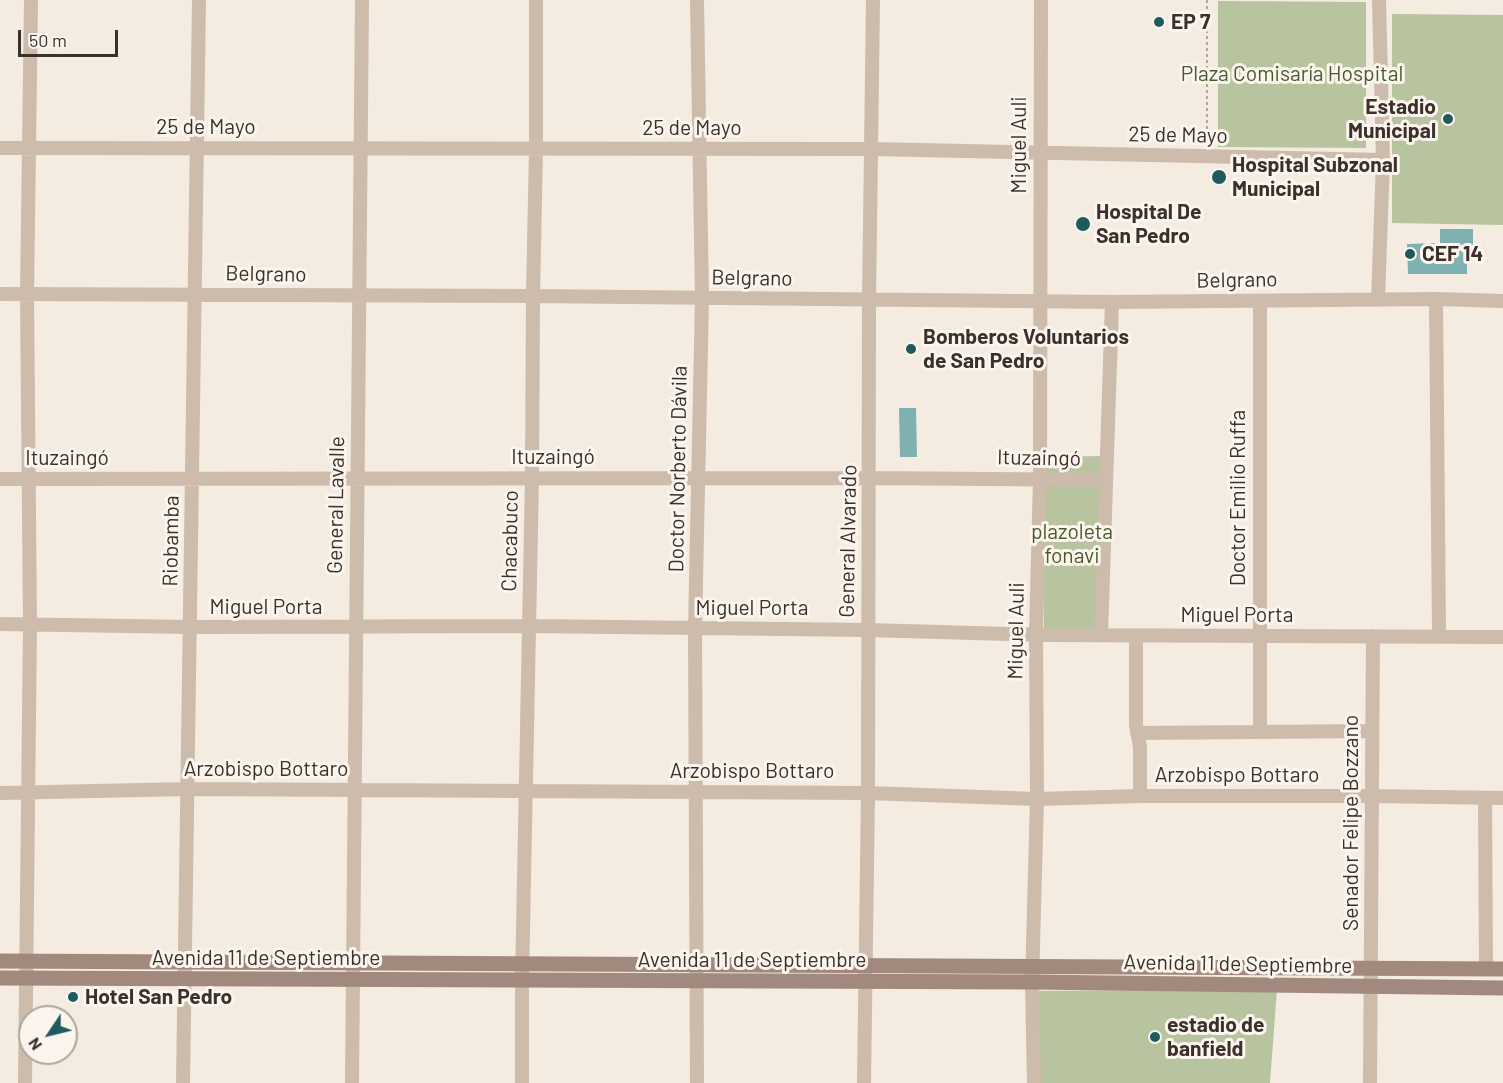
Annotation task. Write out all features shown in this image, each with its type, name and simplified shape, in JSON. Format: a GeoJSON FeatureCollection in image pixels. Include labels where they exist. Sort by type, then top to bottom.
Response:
{"type":"FeatureCollection","features":[{"type":"Feature","properties":{"kind":"main road","name":"Avenida 11 de Septiembre"},"geometry":{"type":"LineString","coordinates":[[0,961],[696,965],[867,973],[1033,974],[1503,969]]}},
{"type":"Feature","properties":{"kind":"main road","name":"Avenida 11 de Septiembre"},"geometry":{"type":"LineString","coordinates":[[0,978],[696,981],[867,973]]}},
{"type":"Feature","properties":{"kind":"main road","name":"Avenida 11 de Septiembre"},"geometry":{"type":"LineString","coordinates":[[1033,974],[1371,987],[1503,988]]}},
{"type":"Feature","properties":{"kind":"street"},"geometry":{"type":"LineString","coordinates":[[25,1083],[30,624],[27,295],[31,0]]}},
{"type":"Feature","properties":{"kind":"street","name":"Riobamba"},"geometry":{"type":"LineString","coordinates":[[183,1083],[199,0]]}},
{"type":"Feature","properties":{"kind":"street","name":"General Lavalle"},"geometry":{"type":"LineString","coordinates":[[352,1083],[362,0]]}},
{"type":"Feature","properties":{"kind":"street","name":"Chacabuco"},"geometry":{"type":"LineString","coordinates":[[522,1083],[522,964],[532,478],[536,0]]}},
{"type":"Feature","properties":{"kind":"street","name":"Doctor Norberto Dávila"},"geometry":{"type":"LineString","coordinates":[[697,1083],[695,629],[702,298],[698,0]]}},
{"type":"Feature","properties":{"kind":"street","name":"General Alvarado"},"geometry":{"type":"LineString","coordinates":[[864,1083],[867,973],[873,0]]}},
{"type":"Feature","properties":{"kind":"street","name":"Miguel Auli"},"geometry":{"type":"LineString","coordinates":[[1034,1083],[1036,635],[1040,478],[1041,0]]}},
{"type":"Feature","properties":{"kind":"street"},"geometry":{"type":"LineString","coordinates":[[1378,300],[1383,160],[1379,0]]}},
{"type":"Feature","properties":{"kind":"street","name":"25 de Mayo"},"geometry":{"type":"LineString","coordinates":[[0,148],[872,149],[1383,160]]}},
{"type":"Feature","properties":{"kind":"street","name":"Belgrano"},"geometry":{"type":"LineString","coordinates":[[0,294],[533,296],[1039,302],[1436,299],[1503,301]]}},
{"type":"Feature","properties":{"kind":"street"},"geometry":{"type":"LineString","coordinates":[[1436,299],[1439,635]]}},
{"type":"Feature","properties":{"kind":"street","name":"Doctor Emilio Ruffa"},"geometry":{"type":"LineString","coordinates":[[1260,301],[1260,731]]}},
{"type":"Feature","properties":{"kind":"street"},"geometry":{"type":"LineString","coordinates":[[1101,635],[1112,302]]}},
{"type":"Feature","properties":{"kind":"street","name":"Ituzaingó"},"geometry":{"type":"LineString","coordinates":[[0,479],[1040,478],[1106,480]]}},
{"type":"Feature","properties":{"kind":"street","name":"Miguel Porta"},"geometry":{"type":"LineString","coordinates":[[0,624],[356,628],[529,626],[868,630],[1036,635],[1503,637]]}},
{"type":"Feature","properties":{"kind":"street"},"geometry":{"type":"LineString","coordinates":[[1136,636],[1140,796]]}},
{"type":"Feature","properties":{"kind":"street","name":"Senador Felipe Bozzano"},"geometry":{"type":"LineString","coordinates":[[1370,1083],[1373,636]]}},
{"type":"Feature","properties":{"kind":"street"},"geometry":{"type":"LineString","coordinates":[[1137,733],[1372,731]]}},
{"type":"Feature","properties":{"kind":"street","name":"Arzobispo Bottaro"},"geometry":{"type":"LineString","coordinates":[[0,793],[189,789],[868,793],[1037,799],[1140,796],[1503,798]]}},
{"type":"Feature","properties":{"kind":"street"},"geometry":{"type":"LineString","coordinates":[[1485,798],[1486,969]]}},
{"type":"Feature","properties":{"kind":"path"},"geometry":{"type":"LineString","coordinates":[[1207,0],[1207,156]]}},
{"type":"Feature","properties":{"kind":"green space","name":"Plaza Comisaría Hospital"},"geometry":{"type":"Polygon","coordinates":[[[1218,1],[1366,2],[1366,148],[1218,147],[1218,1]]]}},
{"type":"Feature","properties":{"kind":"green space","name":"Estadio Municipal"},"geometry":{"type":"Polygon","coordinates":[[[1392,14],[1503,15],[1503,225],[1392,223],[1392,14]]]}},
{"type":"Feature","properties":{"kind":"green space","name":"plazoleta fonavi"},"geometry":{"type":"Polygon","coordinates":[[[1102,456],[1099,631],[1044,635],[1044,457],[1102,456]]]}},
{"type":"Feature","properties":{"kind":"green space","name":"estadio de banfield"},"geometry":{"type":"Polygon","coordinates":[[[1277,989],[1270,1083],[1040,1083],[1033,991],[1277,989]]]}},
{"type":"Feature","properties":{"kind":"water"},"geometry":{"type":"Polygon","coordinates":[[[1440,229],[1473,229],[1473,257],[1467,257],[1467,274],[1408,274],[1407,244],[1440,243],[1440,229]]]}},
{"type":"Feature","properties":{"kind":"water"},"geometry":{"type":"Polygon","coordinates":[[[899,408],[916,408],[917,457],[900,457],[899,408]]]}},
{"type":"Feature","properties":{"kind":"place","name":"EP 7"},"geometry":{"type":"Point","coordinates":[1159,22]}},
{"type":"Feature","properties":{"kind":"place","name":"Estadio Municipal"},"geometry":{"type":"Point","coordinates":[1448,119]}},
{"type":"Feature","properties":{"kind":"place","name":"Hospital Subzonal Municipal"},"geometry":{"type":"Point","coordinates":[1219,177]}},
{"type":"Feature","properties":{"kind":"place","name":"Hospital De San Pedro"},"geometry":{"type":"Point","coordinates":[1083,224]}},
{"type":"Feature","properties":{"kind":"place","name":"CEF 14"},"geometry":{"type":"Point","coordinates":[1410,254]}},
{"type":"Feature","properties":{"kind":"place","name":"Bomberos Voluntarios de San Pedro"},"geometry":{"type":"Point","coordinates":[911,349]}},
{"type":"Feature","properties":{"kind":"place","name":"Hotel San Pedro"},"geometry":{"type":"Point","coordinates":[73,997]}},
{"type":"Feature","properties":{"kind":"place","name":"estadio de banfield"},"geometry":{"type":"Point","coordinates":[1155,1037]}}]}
